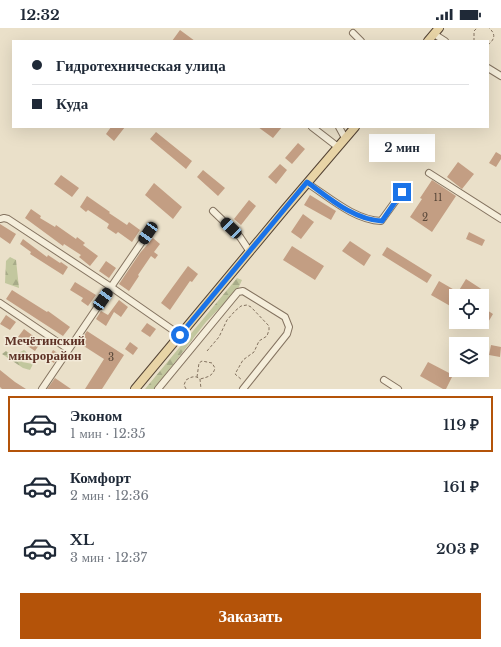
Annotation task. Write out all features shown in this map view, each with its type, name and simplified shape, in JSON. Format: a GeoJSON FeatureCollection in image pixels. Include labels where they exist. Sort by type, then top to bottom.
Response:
{"type":"FeatureCollection","features":[{"type":"Feature","properties":{"kind":"main road"},"geometry":{"type":"LineString","coordinates":[[429,40],[436,31]]}},
{"type":"Feature","properties":{"kind":"main road"},"geometry":{"type":"LineString","coordinates":[[135,389],[307,182],[354,128]]}},
{"type":"Feature","properties":{"kind":"street"},"geometry":{"type":"LineString","coordinates":[[436,31],[444,40]]}},
{"type":"Feature","properties":{"kind":"street"},"geometry":{"type":"LineString","coordinates":[[353,33],[360,40]]}},
{"type":"Feature","properties":{"kind":"street"},"geometry":{"type":"LineString","coordinates":[[489,69],[501,76]]}},
{"type":"Feature","properties":{"kind":"street"},"geometry":{"type":"LineString","coordinates":[[313,128],[338,147]]}},
{"type":"Feature","properties":{"kind":"street"},"geometry":{"type":"LineString","coordinates":[[339,128],[345,138]]}},
{"type":"Feature","properties":{"kind":"street"},"geometry":{"type":"LineString","coordinates":[[429,173],[501,219]]}},
{"type":"Feature","properties":{"kind":"street"},"geometry":{"type":"LineString","coordinates":[[307,182],[357,216],[372,221],[382,221],[402,192]]}},
{"type":"Feature","properties":{"kind":"street"},"geometry":{"type":"LineString","coordinates":[[213,211],[240,237],[250,252]]}},
{"type":"Feature","properties":{"kind":"street"},"geometry":{"type":"LineString","coordinates":[[0,219],[8,219],[111,286],[180,335]]}},
{"type":"Feature","properties":{"kind":"street"},"geometry":{"type":"LineString","coordinates":[[42,389],[148,233]]}},
{"type":"Feature","properties":{"kind":"street"},"geometry":{"type":"LineString","coordinates":[[158,389],[238,292],[243,291],[285,317],[290,327],[287,334],[242,389]]}},
{"type":"Feature","properties":{"kind":"street"},"geometry":{"type":"LineString","coordinates":[[0,303],[68,349]]}},
{"type":"Feature","properties":{"kind":"street"},"geometry":{"type":"LineString","coordinates":[[384,380],[398,389]]}},
{"type":"Feature","properties":{"kind":"path"},"geometry":{"type":"LineString","coordinates":[[474,40],[474,31],[477,28]]}},
{"type":"Feature","properties":{"kind":"path"},"geometry":{"type":"LineString","coordinates":[[489,28],[494,33],[494,37],[493,41],[489,44]]}},
{"type":"Feature","properties":{"kind":"path"},"geometry":{"type":"LineString","coordinates":[[207,352],[219,337],[227,320],[241,306],[246,305],[251,307],[268,326],[269,330],[268,336],[260,341],[254,352],[243,360],[235,374],[247,383]]}},
{"type":"Feature","properties":{"kind":"path"},"geometry":{"type":"LineString","coordinates":[[197,377],[199,363],[202,361],[212,363],[215,368],[214,372],[211,376],[200,379]]}},
{"type":"Feature","properties":{"kind":"path"},"geometry":{"type":"LineString","coordinates":[[186,389],[184,385],[186,380],[192,376],[200,379],[202,389]]}},
{"type":"Feature","properties":{"kind":"green space"},"geometry":{"type":"Polygon","coordinates":[[[10,257],[16,260],[19,288],[5,283],[6,261],[10,257]]]}},
{"type":"Feature","properties":{"kind":"green space"},"geometry":{"type":"Polygon","coordinates":[[[237,278],[242,280],[238,289],[206,322],[154,389],[145,389],[237,278]]]}},
{"type":"Feature","properties":{"kind":"green space"},"geometry":{"type":"Polygon","coordinates":[[[24,350],[28,354],[22,362],[33,364],[30,370],[23,368],[2,354],[6,351],[13,356],[24,350]]]}},
{"type":"Feature","properties":{"kind":"building"},"geometry":{"type":"Polygon","coordinates":[[[180,30],[194,40],[173,40],[180,30]]]}},
{"type":"Feature","properties":{"kind":"building"},"geometry":{"type":"Polygon","coordinates":[[[110,128],[124,128],[114,141],[106,134],[110,128]]]}},
{"type":"Feature","properties":{"kind":"building"},"geometry":{"type":"Polygon","coordinates":[[[259,128],[281,128],[273,138],[259,128]]]}},
{"type":"Feature","properties":{"kind":"building"},"geometry":{"type":"Polygon","coordinates":[[[156,132],[192,161],[186,169],[150,139],[156,132]]]}},
{"type":"Feature","properties":{"kind":"building"},"geometry":{"type":"Polygon","coordinates":[[[388,141],[396,148],[387,160],[378,152],[388,141]]]}},
{"type":"Feature","properties":{"kind":"building"},"geometry":{"type":"Polygon","coordinates":[[[298,143],[305,149],[292,164],[285,158],[298,143]]]}},
{"type":"Feature","properties":{"kind":"building"},"geometry":{"type":"Polygon","coordinates":[[[496,152],[501,155],[501,159],[496,167],[489,163],[496,152]]]}},
{"type":"Feature","properties":{"kind":"building"},"geometry":{"type":"Polygon","coordinates":[[[458,162],[474,174],[462,189],[447,177],[458,162]]]}},
{"type":"Feature","properties":{"kind":"building"},"geometry":{"type":"Polygon","coordinates":[[[280,164],[287,170],[276,184],[268,177],[280,164]]]}},
{"type":"Feature","properties":{"kind":"building"},"geometry":{"type":"Polygon","coordinates":[[[203,170],[225,188],[218,196],[197,177],[203,170]]]}},
{"type":"Feature","properties":{"kind":"building"},"geometry":{"type":"Polygon","coordinates":[[[61,175],[79,188],[72,197],[54,184],[61,175]]]}},
{"type":"Feature","properties":{"kind":"building"},"geometry":{"type":"Polygon","coordinates":[[[432,180],[456,196],[432,232],[410,217],[432,180]]]}},
{"type":"Feature","properties":{"kind":"building"},"geometry":{"type":"Polygon","coordinates":[[[154,183],[182,207],[173,219],[145,195],[154,183]]]}},
{"type":"Feature","properties":{"kind":"building"},"geometry":{"type":"Polygon","coordinates":[[[310,195],[336,211],[331,220],[304,205],[310,195]]]}},
{"type":"Feature","properties":{"kind":"building"},"geometry":{"type":"Polygon","coordinates":[[[87,196],[127,225],[129,222],[140,230],[132,242],[118,232],[116,234],[107,228],[109,224],[88,210],[86,212],[80,207],[87,196]]]}},
{"type":"Feature","properties":{"kind":"building"},"geometry":{"type":"Polygon","coordinates":[[[249,200],[256,206],[241,225],[234,219],[249,200]]]}},
{"type":"Feature","properties":{"kind":"building"},"geometry":{"type":"Polygon","coordinates":[[[31,209],[41,216],[40,218],[55,227],[56,225],[76,239],[77,237],[85,243],[83,245],[98,256],[90,266],[79,257],[81,255],[64,244],[63,246],[25,218],[31,209]]]}},
{"type":"Feature","properties":{"kind":"building"},"geometry":{"type":"Polygon","coordinates":[[[303,214],[314,222],[301,239],[291,232],[303,214]]]}},
{"type":"Feature","properties":{"kind":"building"},"geometry":{"type":"Polygon","coordinates":[[[0,224],[16,234],[10,244],[0,237],[0,224]]]}},
{"type":"Feature","properties":{"kind":"building"},"geometry":{"type":"Polygon","coordinates":[[[469,232],[485,240],[482,246],[466,239],[469,232]]]}},
{"type":"Feature","properties":{"kind":"building"},"geometry":{"type":"Polygon","coordinates":[[[153,238],[160,244],[154,252],[158,255],[155,259],[151,256],[129,291],[119,284],[140,253],[153,238]]]}},
{"type":"Feature","properties":{"kind":"building"},"geometry":{"type":"Polygon","coordinates":[[[23,239],[47,257],[48,255],[68,267],[63,275],[30,254],[31,252],[20,244],[23,239]]]}},
{"type":"Feature","properties":{"kind":"building"},"geometry":{"type":"Polygon","coordinates":[[[350,241],[371,255],[364,266],[342,251],[350,241]]]}},
{"type":"Feature","properties":{"kind":"building"},"geometry":{"type":"Polygon","coordinates":[[[292,246],[324,266],[315,280],[283,260],[292,246]]]}},
{"type":"Feature","properties":{"kind":"building"},"geometry":{"type":"Polygon","coordinates":[[[387,247],[432,275],[427,283],[382,255],[387,247]]]}},
{"type":"Feature","properties":{"kind":"building"},"geometry":{"type":"Polygon","coordinates":[[[106,261],[116,268],[109,278],[99,271],[106,261]]]}},
{"type":"Feature","properties":{"kind":"building"},"geometry":{"type":"Polygon","coordinates":[[[188,266],[198,274],[192,282],[190,281],[170,310],[161,303],[188,266]]]}},
{"type":"Feature","properties":{"kind":"building"},"geometry":{"type":"Polygon","coordinates":[[[466,279],[481,289],[460,289],[466,279]]]}},
{"type":"Feature","properties":{"kind":"building"},"geometry":{"type":"Polygon","coordinates":[[[439,281],[453,289],[449,289],[449,305],[431,295],[439,281]]]}},
{"type":"Feature","properties":{"kind":"building"},"geometry":{"type":"Polygon","coordinates":[[[75,282],[96,295],[88,306],[81,301],[83,298],[70,290],[75,282]]]}},
{"type":"Feature","properties":{"kind":"building"},"geometry":{"type":"Polygon","coordinates":[[[12,290],[47,312],[48,311],[70,327],[63,336],[6,299],[12,290]]]}},
{"type":"Feature","properties":{"kind":"building"},"geometry":{"type":"Polygon","coordinates":[[[119,300],[128,307],[121,317],[114,312],[106,326],[96,319],[101,311],[108,315],[119,300]]]}},
{"type":"Feature","properties":{"kind":"building"},"geometry":{"type":"Polygon","coordinates":[[[489,311],[493,314],[489,321],[489,311]]]}},
{"type":"Feature","properties":{"kind":"building"},"geometry":{"type":"Polygon","coordinates":[[[6,315],[16,322],[10,330],[0,324],[6,315]]]}},
{"type":"Feature","properties":{"kind":"building"},"geometry":{"type":"Polygon","coordinates":[[[147,323],[156,329],[150,337],[141,331],[147,323]]]}},
{"type":"Feature","properties":{"kind":"building"},"geometry":{"type":"Polygon","coordinates":[[[24,329],[41,342],[35,351],[26,345],[28,343],[18,337],[24,329]]]}},
{"type":"Feature","properties":{"kind":"building"},"geometry":{"type":"Polygon","coordinates":[[[87,331],[124,355],[102,389],[85,389],[104,359],[79,343],[87,331]]]}},
{"type":"Feature","properties":{"kind":"building"},"geometry":{"type":"Polygon","coordinates":[[[130,342],[138,348],[133,355],[125,349],[130,342]]]}},
{"type":"Feature","properties":{"kind":"building"},"geometry":{"type":"Polygon","coordinates":[[[491,345],[501,347],[500,357],[489,355],[491,345]]]}},
{"type":"Feature","properties":{"kind":"building"},"geometry":{"type":"Polygon","coordinates":[[[53,350],[59,354],[54,363],[48,359],[53,350]]]}},
{"type":"Feature","properties":{"kind":"building"},"geometry":{"type":"Polygon","coordinates":[[[428,362],[449,373],[449,377],[452,377],[446,389],[443,389],[420,376],[428,362]]]}},
{"type":"Feature","properties":{"kind":"building"},"geometry":{"type":"Polygon","coordinates":[[[0,370],[26,389],[2,389],[0,387],[0,370]]]}},
{"type":"Feature","properties":{"kind":"building"},"geometry":{"type":"Polygon","coordinates":[[[55,378],[71,389],[47,389],[55,378]]]}},
{"type":"Feature","properties":{"kind":"district","name":"Мечётинский микрорайон"},"geometry":{"type":"Point","coordinates":[45,348]}},
{"type":"Feature","properties":{"kind":"route"},"geometry":{"type":"LineString","coordinates":[[180,335],[307,182],[357,216],[372,221],[382,221],[402,192]]}}]}
